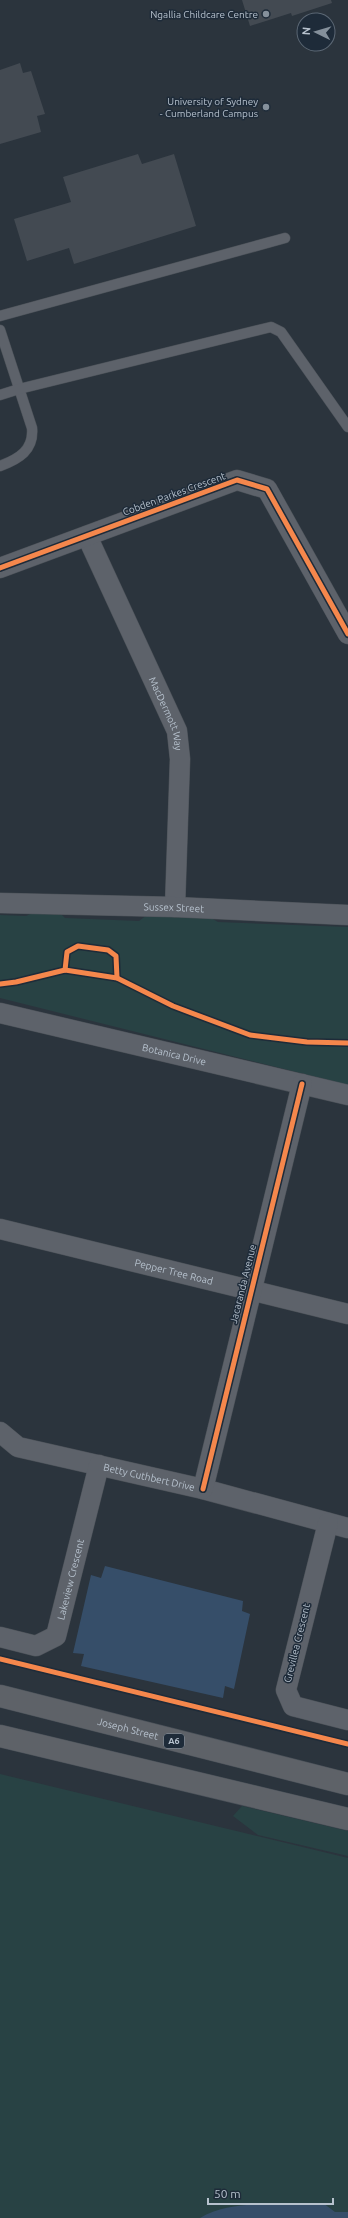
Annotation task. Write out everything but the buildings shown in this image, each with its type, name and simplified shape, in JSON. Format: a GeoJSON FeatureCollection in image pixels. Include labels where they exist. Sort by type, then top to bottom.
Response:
{"type":"FeatureCollection","features":[{"type":"Feature","properties":{"kind":"highway","name":"Joseph Street"},"geometry":{"type":"LineString","coordinates":[[0,1696],[348,1784]]}},
{"type":"Feature","properties":{"kind":"highway"},"geometry":{"type":"LineString","coordinates":[[0,1736],[348,1819]]}},
{"type":"Feature","properties":{"kind":"street","name":"Cobden Parkes Crescent"},"geometry":{"type":"LineString","coordinates":[[0,568],[237,480],[266,489],[348,634]]}},
{"type":"Feature","properties":{"kind":"street","name":"MacDermott Way"},"geometry":{"type":"LineString","coordinates":[[87,536],[177,731],[180,759],[175,907]]}},
{"type":"Feature","properties":{"kind":"street","name":"Sussex Street"},"geometry":{"type":"LineString","coordinates":[[0,903],[175,907],[348,915]]}},
{"type":"Feature","properties":{"kind":"street","name":"Botanica Drive"},"geometry":{"type":"LineString","coordinates":[[0,1013],[348,1095]]}},
{"type":"Feature","properties":{"kind":"street","name":"Jacaranda Avenue"},"geometry":{"type":"LineString","coordinates":[[203,1489],[250,1291],[302,1084]]}},
{"type":"Feature","properties":{"kind":"street","name":"Pepper Tree Road"},"geometry":{"type":"LineString","coordinates":[[0,1230],[348,1314]]}},
{"type":"Feature","properties":{"kind":"street","name":"Betty Cuthbert Drive"},"geometry":{"type":"LineString","coordinates":[[0,1432],[18,1446],[203,1489],[348,1528]]}},
{"type":"Feature","properties":{"kind":"street","name":"Lakeview Crescent"},"geometry":{"type":"LineString","coordinates":[[0,1637],[36,1646],[56,1636],[99,1465]]}},
{"type":"Feature","properties":{"kind":"street","name":"Grevillea Crescent"},"geometry":{"type":"LineString","coordinates":[[328,1523],[286,1690],[293,1706],[348,1720]]}},
{"type":"Feature","properties":{"kind":"lane"},"geometry":{"type":"LineString","coordinates":[[0,316],[285,238]]}},
{"type":"Feature","properties":{"kind":"lane"},"geometry":{"type":"LineString","coordinates":[[0,396],[19,389],[271,327],[281,332],[348,427]]}},
{"type":"Feature","properties":{"kind":"lane"},"geometry":{"type":"LineString","coordinates":[[0,330],[32,428],[33,438],[28,450],[14,461],[0,466]]}},
{"type":"Feature","properties":{"kind":"green space"},"geometry":{"type":"Polygon","coordinates":[[[37,911],[59,912],[65,918],[139,921],[147,915],[211,918],[218,922],[348,927],[348,1085],[0,998],[0,915],[26,916],[37,911]]]}},
{"type":"Feature","properties":{"kind":"green space"},"geometry":{"type":"Polygon","coordinates":[[[0,1774],[348,1858],[348,2218],[0,2218],[0,1774]]]}},
{"type":"Feature","properties":{"kind":"green space"},"geometry":{"type":"Polygon","coordinates":[[[242,1806],[348,1831],[348,1856],[258,1835],[233,1816],[242,1806]]]}},
{"type":"Feature","properties":{"kind":"water"},"geometry":{"type":"Polygon","coordinates":[[[105,1566],[243,1601],[242,1611],[250,1614],[234,1689],[225,1686],[223,1698],[81,1666],[84,1654],[73,1653],[91,1575],[101,1578],[105,1566]]]}},
{"type":"Feature","properties":{"kind":"water"},"geometry":{"type":"Polygon","coordinates":[[[278,2203],[323,2203],[335,2212],[348,2212],[348,2218],[200,2218],[209,2213],[228,2208],[278,2203]]]}},
{"type":"Feature","properties":{"kind":"cycle path"},"geometry":{"type":"LineString","coordinates":[[0,568],[237,480],[267,489],[348,634]]}},
{"type":"Feature","properties":{"kind":"cycle path"},"geometry":{"type":"LineString","coordinates":[[65,970],[67,952],[78,946],[108,950],[116,956],[117,978]]}},
{"type":"Feature","properties":{"kind":"cycle path"},"geometry":{"type":"LineString","coordinates":[[0,984],[16,982],[65,970],[117,978],[173,1006],[250,1035],[307,1042],[348,1043]]}},
{"type":"Feature","properties":{"kind":"cycle path"},"geometry":{"type":"LineString","coordinates":[[203,1489],[302,1084]]}},
{"type":"Feature","properties":{"kind":"cycle path"},"geometry":{"type":"LineString","coordinates":[[0,1659],[348,1744]]}},
{"type":"Feature","properties":{"kind":"place","name":"Ngallia Childcare Centre"},"geometry":{"type":"Point","coordinates":[266,14]}},
{"type":"Feature","properties":{"kind":"place","name":"University of Sydney - Cumberland Campus"},"geometry":{"type":"Point","coordinates":[266,107]}}]}
